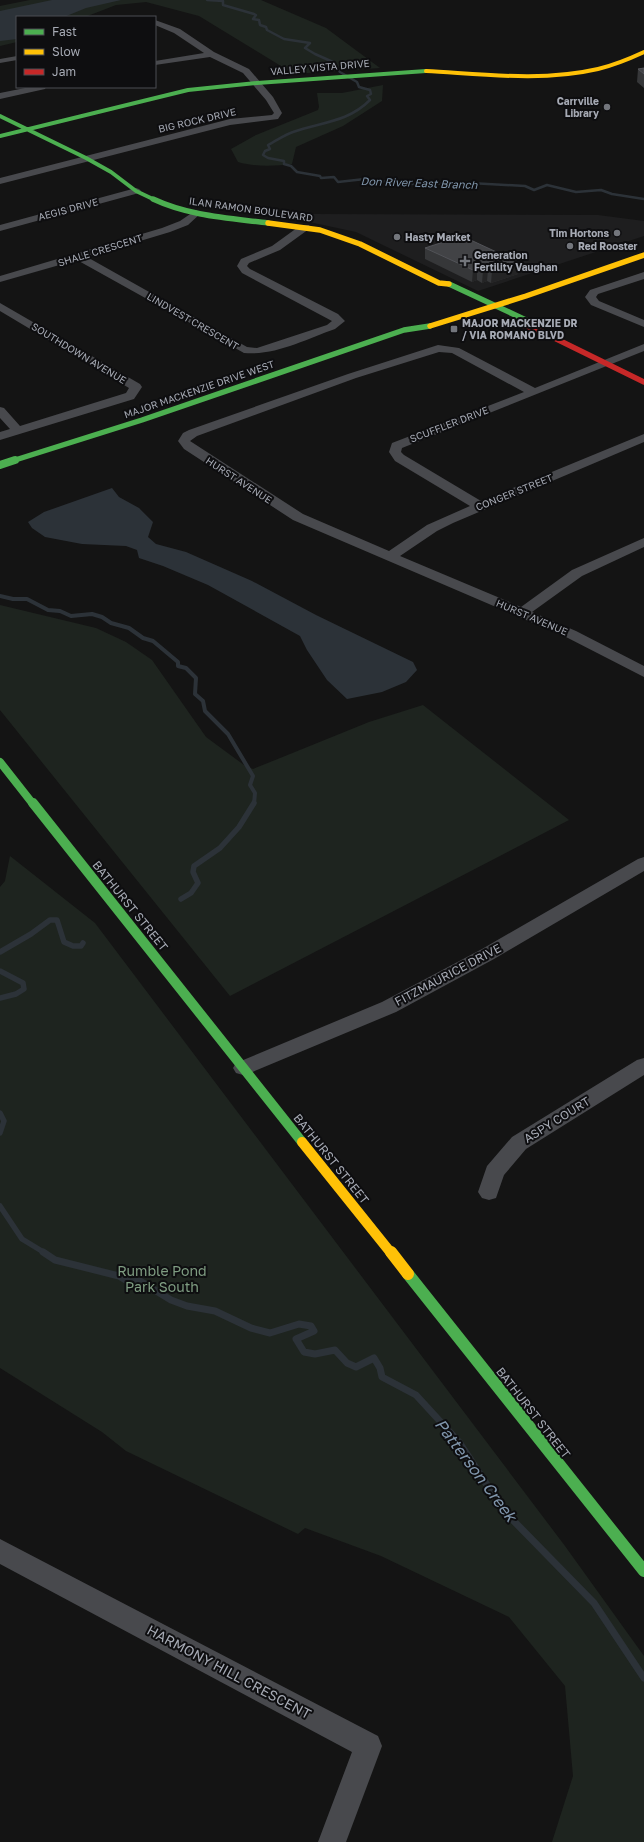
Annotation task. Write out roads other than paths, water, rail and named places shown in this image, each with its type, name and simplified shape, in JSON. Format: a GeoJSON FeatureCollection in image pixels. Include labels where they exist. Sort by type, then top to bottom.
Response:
{"type":"FeatureCollection","features":[{"type":"Feature","properties":{"kind":"street"},"geometry":{"type":"LineString","coordinates":[[156,22],[177,31],[211,54],[246,71],[257,83]]}},
{"type":"Feature","properties":{"kind":"street"},"geometry":{"type":"LineString","coordinates":[[162,33],[177,31]]}},
{"type":"Feature","properties":{"kind":"street","name":"VALLEY VISTA DRIVE"},"geometry":{"type":"LineString","coordinates":[[0,136],[173,94],[257,83],[419,71],[536,75],[564,74],[590,71],[625,61],[644,52]]}},
{"type":"Feature","properties":{"kind":"street"},"geometry":{"type":"LineString","coordinates":[[156,63],[211,54]]}},
{"type":"Feature","properties":{"kind":"street"},"geometry":{"type":"LineString","coordinates":[[0,61],[16,58]]}},
{"type":"Feature","properties":{"kind":"street","name":"BIG ROCK DRIVE"},"geometry":{"type":"LineString","coordinates":[[86,158],[230,122],[275,117],[278,113],[270,99],[257,83]]}},
{"type":"Feature","properties":{"kind":"street"},"geometry":{"type":"LineString","coordinates":[[0,96],[37,88]]}},
{"type":"Feature","properties":{"kind":"street","name":"ILAN RAMON BOULEVARD"},"geometry":{"type":"LineString","coordinates":[[0,116],[86,158],[111,172],[136,191],[168,206],[196,213],[320,230],[360,244],[439,283],[451,284],[528,321],[536,329]]}},
{"type":"Feature","properties":{"kind":"street"},"geometry":{"type":"LineString","coordinates":[[0,181],[86,158]]}},
{"type":"Feature","properties":{"kind":"street","name":"AEGIS DRIVE"},"geometry":{"type":"LineString","coordinates":[[0,228],[136,191]]}},
{"type":"Feature","properties":{"kind":"street","name":"SHALE CRESCENT"},"geometry":{"type":"LineString","coordinates":[[0,279],[166,230],[184,223],[196,213]]}},
{"type":"Feature","properties":{"kind":"street","name":"LINDVEST CRESCENT"},"geometry":{"type":"LineString","coordinates":[[78,256],[244,350],[257,351],[268,349],[331,327],[339,321],[334,316],[246,271],[242,266],[244,261],[276,248],[305,228]]}},
{"type":"Feature","properties":{"kind":"street"},"geometry":{"type":"LineString","coordinates":[[632,248],[644,247]]}},
{"type":"Feature","properties":{"kind":"street","name":"MAJOR MACKENZIE DRIVE WEST"},"geometry":{"type":"LineString","coordinates":[[0,465],[142,420],[404,330],[423,328],[484,309],[644,255]]}},
{"type":"Feature","properties":{"kind":"street"},"geometry":{"type":"LineString","coordinates":[[644,275],[594,292],[590,296],[595,303],[644,324]]}},
{"type":"Feature","properties":{"kind":"street","name":"ILAN RAMON BOULEVARD"},"geometry":{"type":"LineString","coordinates":[[439,283],[440,288],[472,303]]}},
{"type":"Feature","properties":{"kind":"street","name":"MAJOR MACKENZIE DRIVE WEST"},"geometry":{"type":"LineString","coordinates":[[404,330],[413,323],[493,296]]}},
{"type":"Feature","properties":{"kind":"street"},"geometry":{"type":"LineString","coordinates":[[472,303],[517,324],[536,329],[644,382]]}},
{"type":"Feature","properties":{"kind":"street","name":"SOUTHDOWN AVENUE"},"geometry":{"type":"LineString","coordinates":[[0,306],[136,387],[130,396],[18,432],[0,436]]}},
{"type":"Feature","properties":{"kind":"street","name":"SCUFFLER DRIVE"},"geometry":{"type":"LineString","coordinates":[[480,506],[399,458],[395,453],[395,448],[403,442],[534,392],[604,362],[644,347]]}},
{"type":"Feature","properties":{"kind":"street","name":"HURST AVENUE"},"geometry":{"type":"LineString","coordinates":[[534,392],[455,350],[438,348],[352,376],[193,433],[185,438],[185,442],[188,446],[289,512],[581,638],[643,670]]}},
{"type":"Feature","properties":{"kind":"street"},"geometry":{"type":"LineString","coordinates":[[0,411],[18,432]]}},
{"type":"Feature","properties":{"kind":"street","name":"CONGER STREET"},"geometry":{"type":"LineString","coordinates":[[390,556],[432,528],[480,506],[644,438]]}},
{"type":"Feature","properties":{"kind":"street"},"geometry":{"type":"LineString","coordinates":[[522,613],[577,573],[644,542]]}},
{"type":"Feature","properties":{"kind":"street","name":"BATHURST STREET"},"geometry":{"type":"LineString","coordinates":[[0,762],[644,1572]]}},
{"type":"Feature","properties":{"kind":"street","name":"FITZMAURICE DRIVE"},"geometry":{"type":"LineString","coordinates":[[243,1068],[390,1007],[641,869]]}},
{"type":"Feature","properties":{"kind":"street","name":"ASPY COURT"},"geometry":{"type":"LineString","coordinates":[[489,1192],[494,1172],[519,1143],[644,1065]]}},
{"type":"Feature","properties":{"kind":"street","name":"HARMONY HILL CRESCENT"},"geometry":{"type":"LineString","coordinates":[[0,1551],[368,1746],[332,1842]]}},
{"type":"Feature","properties":{"kind":"waterway","name":"Don River East Branch"},"geometry":{"type":"LineString","coordinates":[[207,0],[223,1],[223,5],[256,15],[253,19],[259,20],[260,25],[266,27],[267,30],[284,39],[310,43],[305,48],[333,62],[340,72],[357,82],[359,87],[370,90],[371,94],[367,96],[370,100],[361,108],[343,118],[290,133],[268,145],[270,149],[265,151],[263,155],[268,158],[284,161],[284,164],[291,166],[297,172],[320,176],[321,178],[334,177],[338,182],[365,179],[379,182],[389,181],[411,184],[470,183],[525,186],[534,190],[547,185],[576,192],[601,190],[612,194],[644,199]]}},
{"type":"Feature","properties":{"kind":"waterway","name":"Patterson Creek"},"geometry":{"type":"LineString","coordinates":[[0,596],[13,599],[27,599],[48,610],[60,611],[71,616],[92,614],[102,617],[111,623],[129,628],[143,638],[153,641],[178,662],[178,666],[186,668],[196,678],[195,694],[203,701],[205,711],[228,734],[253,776],[250,785],[255,793],[254,804]]}},
{"type":"Feature","properties":{"kind":"waterway","name":"Patterson Creek"},"geometry":{"type":"LineString","coordinates":[[181,899],[191,893],[198,883],[193,872],[194,866],[220,848],[239,827],[254,803]]}},
{"type":"Feature","properties":{"kind":"waterway","name":"Patterson Creek"},"geometry":{"type":"LineString","coordinates":[[0,952],[31,934],[50,920],[57,920],[64,942],[73,946],[81,946],[83,943]]}},
{"type":"Feature","properties":{"kind":"waterway","name":"Patterson Creek"},"geometry":{"type":"LineString","coordinates":[[0,971],[23,983],[24,989],[16,994],[0,998]]}},
{"type":"Feature","properties":{"kind":"waterway","name":"Patterson Creek"},"geometry":{"type":"LineString","coordinates":[[0,1113],[4,1121],[0,1133]]}},
{"type":"Feature","properties":{"kind":"waterway","name":"Patterson Creek"},"geometry":{"type":"LineString","coordinates":[[0,1206],[22,1239],[45,1253]]}},
{"type":"Feature","properties":{"kind":"waterway","name":"Patterson Creek"},"geometry":{"type":"LineString","coordinates":[[43,1252],[55,1260],[119,1276],[129,1282],[140,1281],[171,1300],[187,1306],[215,1311],[251,1328],[270,1333],[299,1324],[311,1326],[314,1331],[296,1339],[304,1352],[315,1354],[335,1350],[347,1363],[356,1367],[374,1358],[380,1368],[382,1377],[416,1395],[459,1442],[504,1511],[594,1603],[644,1678]]}},
{"type":"Feature","properties":{"kind":"place","name":"Carrville Library"},"geometry":{"type":"Point","coordinates":[607,107]}},
{"type":"Feature","properties":{"kind":"place","name":"Tim Hortons"},"geometry":{"type":"Point","coordinates":[617,233]}},
{"type":"Feature","properties":{"kind":"place","name":"Hasty Market"},"geometry":{"type":"Point","coordinates":[397,237]}},
{"type":"Feature","properties":{"kind":"place","name":"Red Rooster"},"geometry":{"type":"Point","coordinates":[570,246]}},
{"type":"Feature","properties":{"kind":"place","name":"Generation Fertility Vaughan"},"geometry":{"type":"Point","coordinates":[465,261]}},
{"type":"Feature","properties":{"kind":"place","name":"MAJOR MACKENZIE DR / VIA ROMANO BLVD"},"geometry":{"type":"Point","coordinates":[454,329]}},
{"type":"Feature","properties":{"kind":"park label","name":"Rumble Pond Park South"},"geometry":{"type":"Point","coordinates":[162,1280]}}]}
